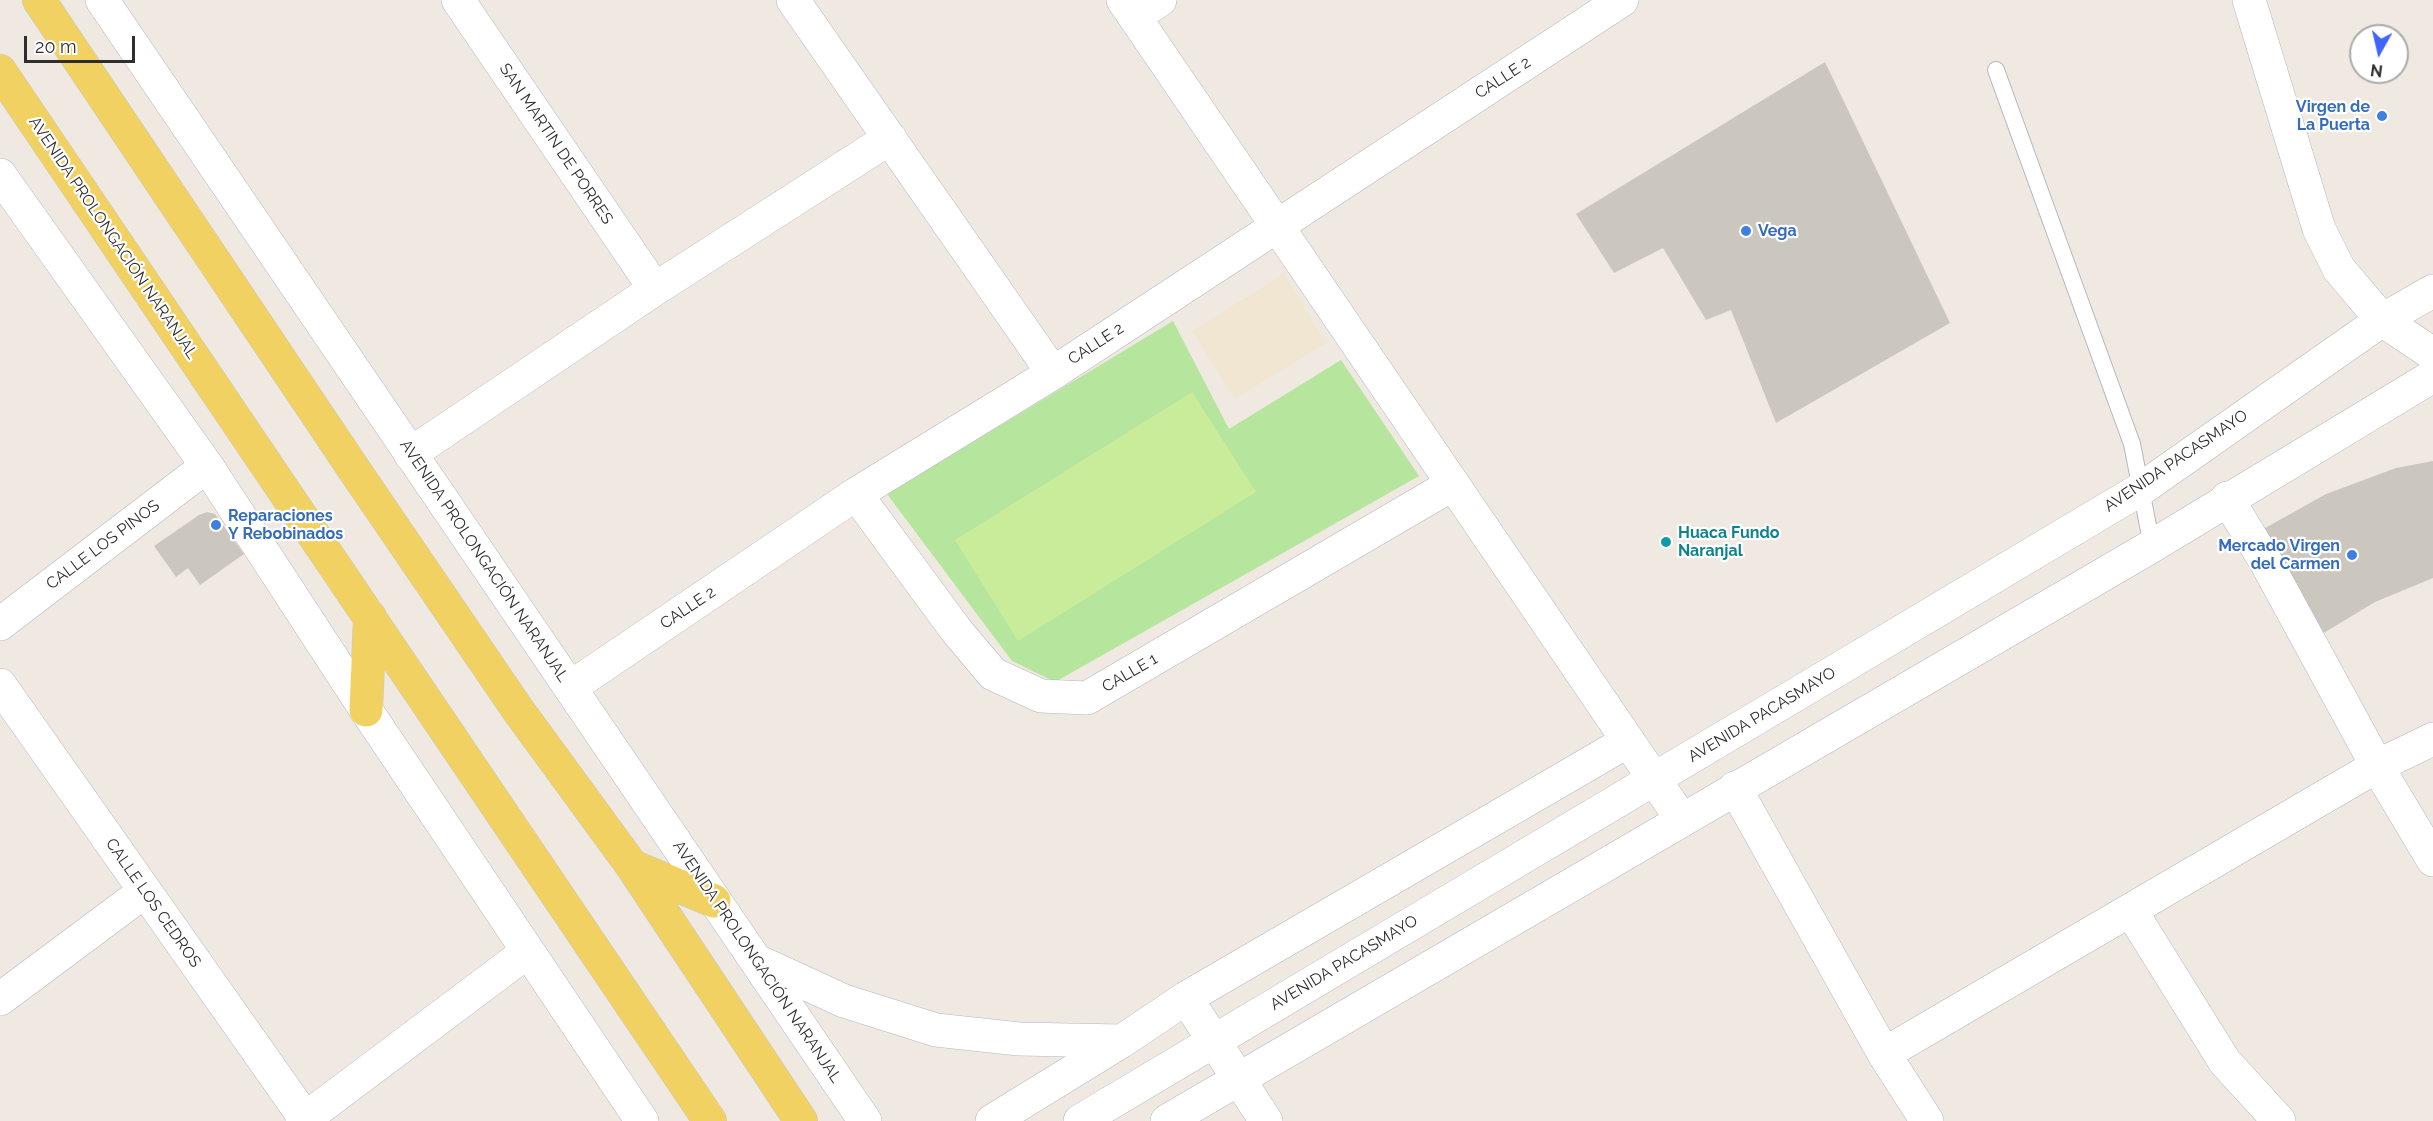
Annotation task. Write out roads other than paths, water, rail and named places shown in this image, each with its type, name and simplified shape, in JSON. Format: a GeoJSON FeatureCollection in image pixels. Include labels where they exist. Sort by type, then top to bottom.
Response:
{"type":"FeatureCollection","features":[{"type":"Feature","properties":{"kind":"main road"},"geometry":{"type":"LineString","coordinates":[[39,0],[512,701],[632,866],[801,1121]]}},
{"type":"Feature","properties":{"kind":"main road","name":"AVENIDA PROLONGACIÓN NARANJAL"},"geometry":{"type":"LineString","coordinates":[[0,71],[710,1121]]}},
{"type":"Feature","properties":{"kind":"main road"},"geometry":{"type":"LineString","coordinates":[[366,711],[370,617]]}},
{"type":"Feature","properties":{"kind":"main road"},"geometry":{"type":"LineString","coordinates":[[632,866],[714,900]]}},
{"type":"Feature","properties":{"kind":"street","name":"AVENIDA PROLONGACIÓN NARANJAL"},"geometry":{"type":"LineString","coordinates":[[102,0],[866,1121]]}},
{"type":"Feature","properties":{"kind":"street","name":"SAN MARTIN DE PORRES"},"geometry":{"type":"LineString","coordinates":[[458,0],[655,289]]}},
{"type":"Feature","properties":{"kind":"street"},"geometry":{"type":"LineString","coordinates":[[793,0],[1053,373]]}},
{"type":"Feature","properties":{"kind":"street","name":"CALLE 2"},"geometry":{"type":"LineString","coordinates":[[571,687],[856,494],[1053,373],[1622,0]]}},
{"type":"Feature","properties":{"kind":"street"},"geometry":{"type":"LineString","coordinates":[[2249,0],[2319,229],[2339,269],[2382,320],[2433,354]]}},
{"type":"Feature","properties":{"kind":"street"},"geometry":{"type":"LineString","coordinates":[[1139,5],[1276,225],[1682,820]]}},
{"type":"Feature","properties":{"kind":"street"},"geometry":{"type":"LineString","coordinates":[[410,454],[655,289],[890,138]]}},
{"type":"Feature","properties":{"kind":"street"},"geometry":{"type":"LineString","coordinates":[[0,175],[207,466],[366,711],[642,1121]]}},
{"type":"Feature","properties":{"kind":"street","name":"AVENIDA PACASMAYO"},"geometry":{"type":"LineString","coordinates":[[1080,1121],[2141,489],[2382,320],[2433,291]]}},
{"type":"Feature","properties":{"kind":"street"},"geometry":{"type":"LineString","coordinates":[[1167,1121],[2152,546],[2227,498],[2433,376]]}},
{"type":"Feature","properties":{"kind":"street","name":"CALLE LOS PINOS"},"geometry":{"type":"LineString","coordinates":[[0,624],[207,466]]}},
{"type":"Feature","properties":{"kind":"street","name":"CALLE 1"},"geometry":{"type":"LineString","coordinates":[[856,494],[956,630],[993,674],[1041,696],[1087,698],[1453,484]]}},
{"type":"Feature","properties":{"kind":"street"},"geometry":{"type":"LineString","coordinates":[[2227,498],[2267,564],[2377,766],[2433,860]]}},
{"type":"Feature","properties":{"kind":"street","name":"CALLE LOS CEDROS"},"geometry":{"type":"LineString","coordinates":[[0,685],[304,1120]]}},
{"type":"Feature","properties":{"kind":"street"},"geometry":{"type":"LineString","coordinates":[[1884,1054],[2377,766],[2433,739]]}},
{"type":"Feature","properties":{"kind":"street"},"geometry":{"type":"LineString","coordinates":[[992,1121],[1122,1041],[1186,998],[1628,741]]}},
{"type":"Feature","properties":{"kind":"street"},"geometry":{"type":"LineString","coordinates":[[1735,788],[1884,1054],[1927,1121]]}},
{"type":"Feature","properties":{"kind":"street"},"geometry":{"type":"LineString","coordinates":[[0,999],[145,891]]}},
{"type":"Feature","properties":{"kind":"street"},"geometry":{"type":"LineString","coordinates":[[2131,911],[2225,1062],[2279,1121]]}},
{"type":"Feature","properties":{"kind":"street"},"geometry":{"type":"LineString","coordinates":[[304,1120],[527,952]]}},
{"type":"Feature","properties":{"kind":"street"},"geometry":{"type":"LineString","coordinates":[[756,960],[844,1001],[936,1030],[1019,1040],[1122,1041]]}},
{"type":"Feature","properties":{"kind":"street"},"geometry":{"type":"LineString","coordinates":[[1186,998],[1237,1080],[1266,1121]]}},
{"type":"Feature","properties":{"kind":"lane"},"geometry":{"type":"LineString","coordinates":[[1996,70],[2132,444],[2152,546]]}},
{"type":"Feature","properties":{"kind":"place","name":"Virgen de La Puerta"},"geometry":{"type":"Point","coordinates":[2382,116]}},
{"type":"Feature","properties":{"kind":"place","name":"Vega"},"geometry":{"type":"Point","coordinates":[1746,231]}},
{"type":"Feature","properties":{"kind":"place","name":"Reparaciones Y Rebobinados"},"geometry":{"type":"Point","coordinates":[216,525]}},
{"type":"Feature","properties":{"kind":"place","name":"Huaca Fundo Naranjal"},"geometry":{"type":"Point","coordinates":[1666,542]}},
{"type":"Feature","properties":{"kind":"place","name":"Mercado Virgen del Carmen"},"geometry":{"type":"Point","coordinates":[2352,555]}}]}
